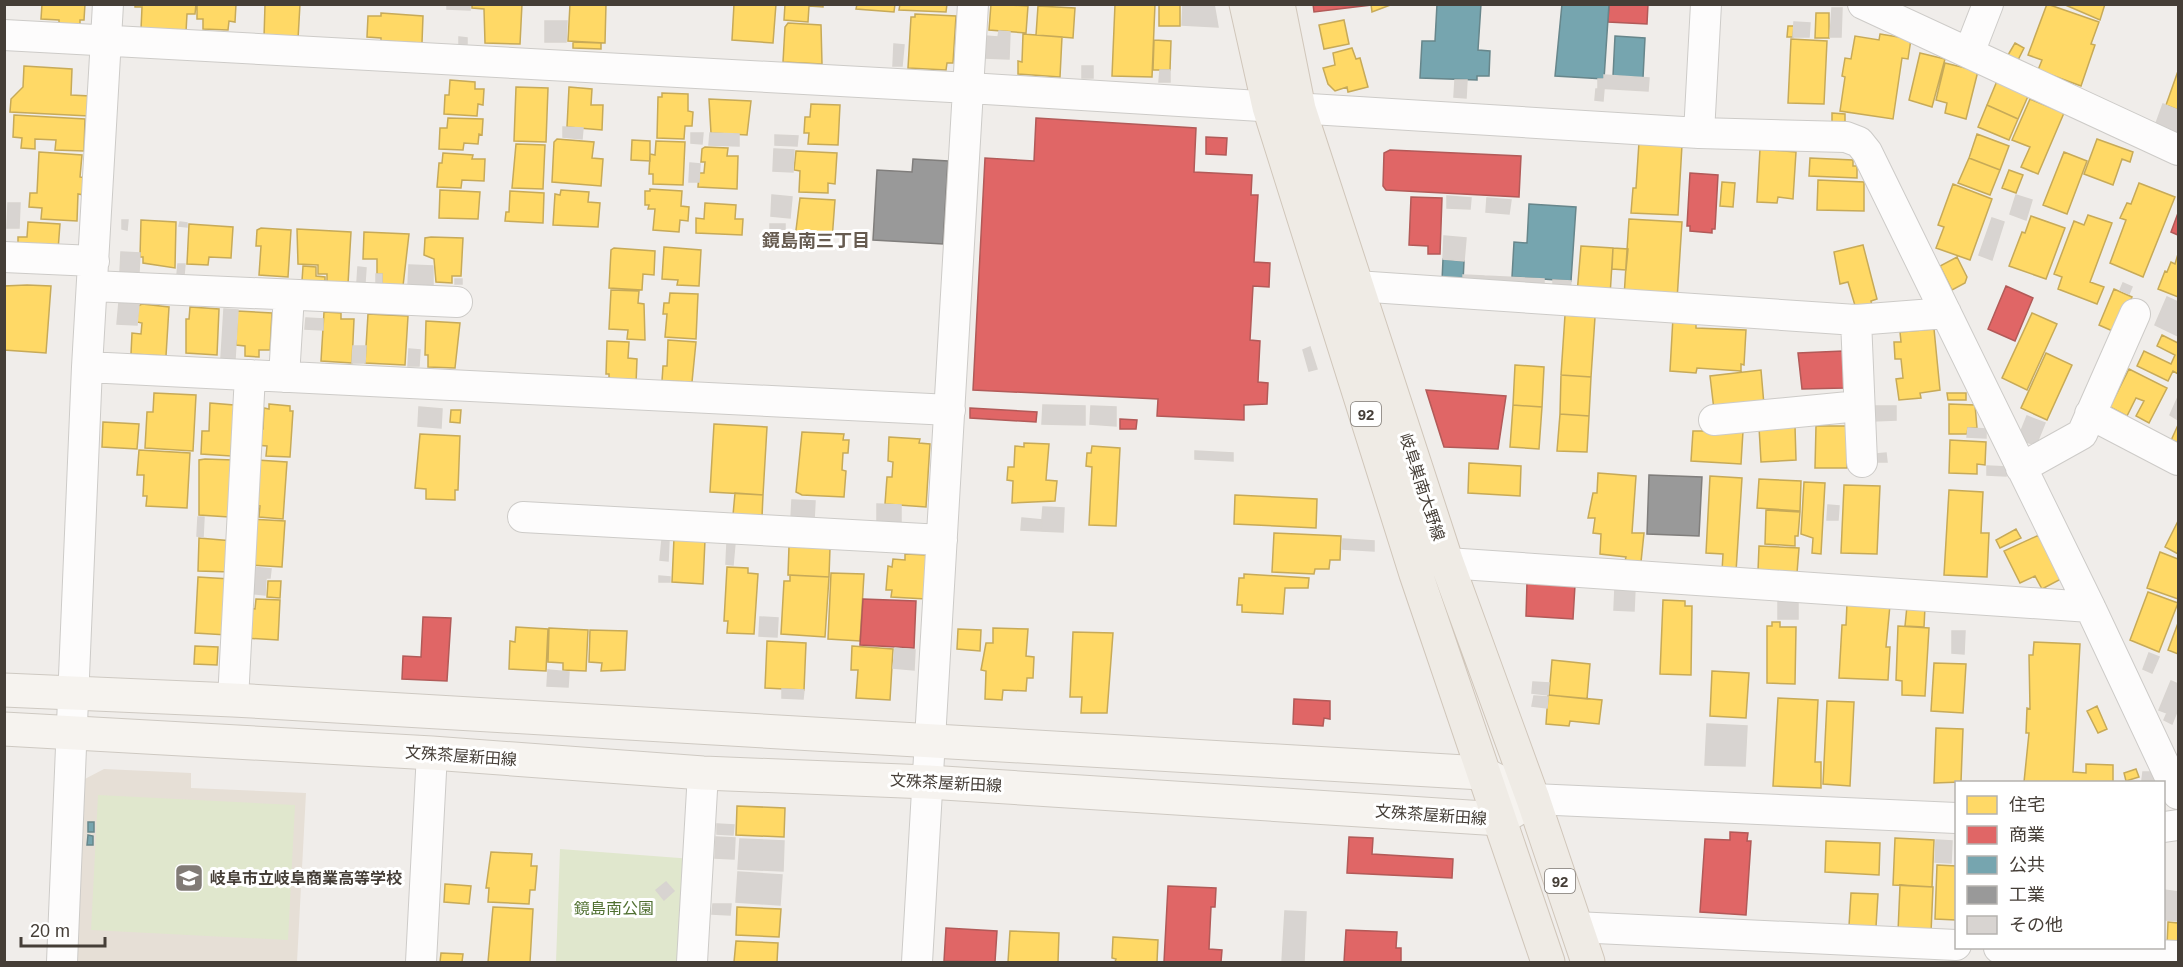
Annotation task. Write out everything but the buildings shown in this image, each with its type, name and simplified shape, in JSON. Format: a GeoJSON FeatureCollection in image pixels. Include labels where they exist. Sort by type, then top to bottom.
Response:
{"type":"FeatureCollection","features":[{"type":"Feature","properties":{"kind":"main road","name":"岐阜巣南大野線"},"geometry":{"type":"LineString","coordinates":[[1246,4],[1284,108],[1356,286],[1447,563],[1533,799],[1587,963]]}},
{"type":"Feature","properties":{"kind":"main road","name":"岐阜巣南大野線"},"geometry":{"type":"LineString","coordinates":[[1278,4],[1284,108],[1416,574],[1548,963]]}},
{"type":"Feature","properties":{"kind":"main road"},"geometry":{"type":"LineString","coordinates":[[4,690],[233,700],[1482,773],[1533,799]]}},
{"type":"Feature","properties":{"kind":"main road","name":"文殊茶屋新田線"},"geometry":{"type":"LineString","coordinates":[[4,729],[432,753],[703,773],[928,782],[1500,819],[1533,799]]}},
{"type":"Feature","properties":{"kind":"street"},"geometry":{"type":"LineString","coordinates":[[62,963],[87,367],[108,4]]}},
{"type":"Feature","properties":{"kind":"street"},"geometry":{"type":"LineString","coordinates":[[917,963],[973,4]]}},
{"type":"Feature","properties":{"kind":"street"},"geometry":{"type":"LineString","coordinates":[[1699,133],[1706,4]]}},
{"type":"Feature","properties":{"kind":"street"},"geometry":{"type":"LineString","coordinates":[[1863,4],[2178,150]]}},
{"type":"Feature","properties":{"kind":"street"},"geometry":{"type":"LineString","coordinates":[[1969,53],[1988,4]]}},
{"type":"Feature","properties":{"kind":"street"},"geometry":{"type":"LineString","coordinates":[[4,35],[969,88],[1699,133],[1846,137],[1859,142],[1867,152],[2090,607],[2178,794]]}},
{"type":"Feature","properties":{"kind":"street"},"geometry":{"type":"LineString","coordinates":[[4,257],[93,274],[289,295],[457,302]]}},
{"type":"Feature","properties":{"kind":"street"},"geometry":{"type":"LineString","coordinates":[[1356,286],[1856,320],[1946,313]]}},
{"type":"Feature","properties":{"kind":"street"},"geometry":{"type":"LineString","coordinates":[[284,377],[289,295]]}},
{"type":"Feature","properties":{"kind":"street"},"geometry":{"type":"LineString","coordinates":[[2021,468],[2082,434],[2135,314]]}},
{"type":"Feature","properties":{"kind":"street"},"geometry":{"type":"LineString","coordinates":[[1856,320],[1862,462]]}},
{"type":"Feature","properties":{"kind":"street"},"geometry":{"type":"LineString","coordinates":[[87,367],[950,410]]}},
{"type":"Feature","properties":{"kind":"street"},"geometry":{"type":"LineString","coordinates":[[233,700],[250,375]]}},
{"type":"Feature","properties":{"kind":"street"},"geometry":{"type":"LineString","coordinates":[[1714,420],[1859,406]]}},
{"type":"Feature","properties":{"kind":"street"},"geometry":{"type":"LineString","coordinates":[[2090,414],[2178,460]]}},
{"type":"Feature","properties":{"kind":"street"},"geometry":{"type":"LineString","coordinates":[[523,517],[942,540]]}},
{"type":"Feature","properties":{"kind":"street"},"geometry":{"type":"LineString","coordinates":[[1447,563],[2090,607]]}},
{"type":"Feature","properties":{"kind":"street"},"geometry":{"type":"LineString","coordinates":[[421,963],[432,753]]}},
{"type":"Feature","properties":{"kind":"street"},"geometry":{"type":"LineString","coordinates":[[692,963],[703,773]]}},
{"type":"Feature","properties":{"kind":"street"},"geometry":{"type":"LineString","coordinates":[[1533,799],[1955,818]]}},
{"type":"Feature","properties":{"kind":"street"},"geometry":{"type":"LineString","coordinates":[[1575,927],[1955,945]]}},
{"type":"Feature","properties":{"kind":"street"},"geometry":{"type":"LineString","coordinates":[[2021,949],[2178,956]]}},
{"type":"Feature","properties":{"kind":"shaded area","name":"岐阜市立岐阜商業高等学校"},"geometry":{"type":"Polygon","coordinates":[[[104,769],[191,773],[191,788],[306,793],[297,962],[71,962],[81,781],[104,769]]]}},
{"type":"Feature","properties":{"kind":"green space","name":"岐阜市立岐阜商業高等学校"},"geometry":{"type":"Polygon","coordinates":[[[98,795],[295,805],[288,940],[91,930],[98,795]]]}},
{"type":"Feature","properties":{"kind":"green space","name":"鏡島南公園"},"geometry":{"type":"Polygon","coordinates":[[[560,849],[693,859],[686,962],[556,962],[560,849]]]}},
{"type":"Feature","properties":{"kind":"place","name":"岐阜市立岐阜商業高等学校"},"geometry":{"type":"Point","coordinates":[189,878]}},
{"type":"Feature","properties":{"kind":"district","name":"鏡島南三丁目"},"geometry":{"type":"Point","coordinates":[816,241]}}]}
